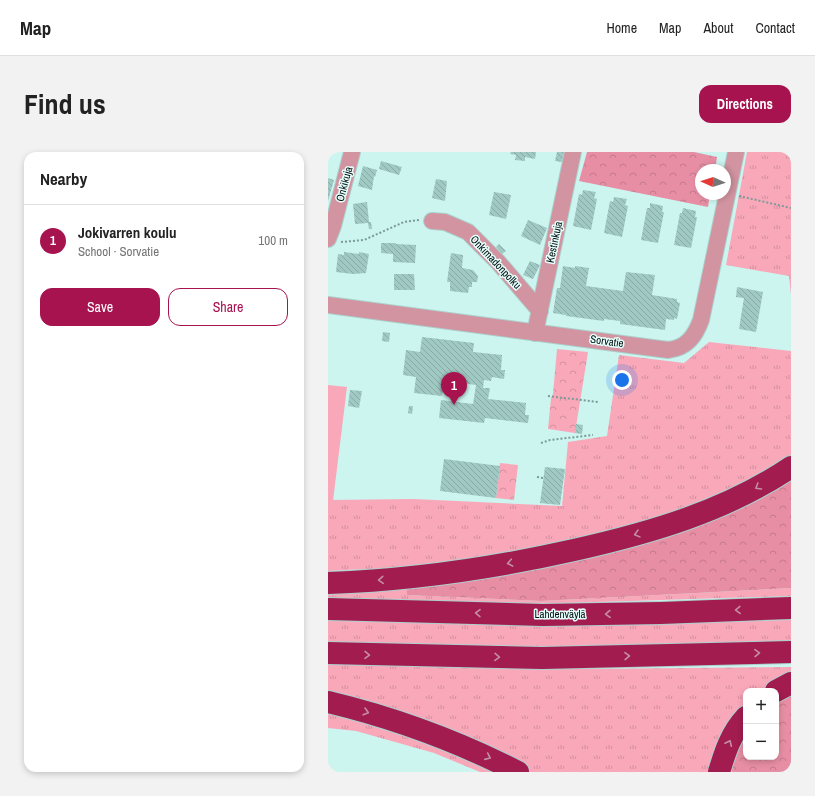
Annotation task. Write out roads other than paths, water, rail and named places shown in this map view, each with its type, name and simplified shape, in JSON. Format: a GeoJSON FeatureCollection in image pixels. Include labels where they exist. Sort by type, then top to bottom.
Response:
{"type":"FeatureCollection","features":[{"type":"Feature","properties":{"kind":"highway"},"geometry":{"type":"LineString","coordinates":[[328,584],[389,579],[492,567],[604,543],[686,519],[720,506],[753,490],[791,467]]}},
{"type":"Feature","properties":{"kind":"highway","name":"Lahdenväylä"},"geometry":{"type":"LineString","coordinates":[[328,609],[543,615],[661,613],[791,608]]}},
{"type":"Feature","properties":{"kind":"highway"},"geometry":{"type":"LineString","coordinates":[[328,654],[542,658],[791,652]]}},
{"type":"Feature","properties":{"kind":"highway"},"geometry":{"type":"LineString","coordinates":[[779,689],[791,683]]}},
{"type":"Feature","properties":{"kind":"highway"},"geometry":{"type":"LineString","coordinates":[[328,702],[427,731],[492,758],[518,772]]}},
{"type":"Feature","properties":{"kind":"highway"},"geometry":{"type":"LineString","coordinates":[[719,772],[724,753],[731,737],[743,721]]}},
{"type":"Feature","properties":{"kind":"street","name":"Onkikuja"},"geometry":{"type":"LineString","coordinates":[[332,240],[333,226],[352,152]]}},
{"type":"Feature","properties":{"kind":"street","name":"Kestinkuja"},"geometry":{"type":"LineString","coordinates":[[535,333],[573,152]]}},
{"type":"Feature","properties":{"kind":"street","name":"Sorvatie"},"geometry":{"type":"LineString","coordinates":[[328,305],[668,350],[679,348],[690,341],[701,320],[736,152]]}},
{"type":"Feature","properties":{"kind":"street","name":"Onkimadonpolku"},"geometry":{"type":"LineString","coordinates":[[432,221],[445,222],[468,232],[498,262],[540,311]]}},
{"type":"Feature","properties":{"kind":"place","name":"Jokivarren koulu"},"geometry":{"type":"Point","coordinates":[454,405]}}]}
